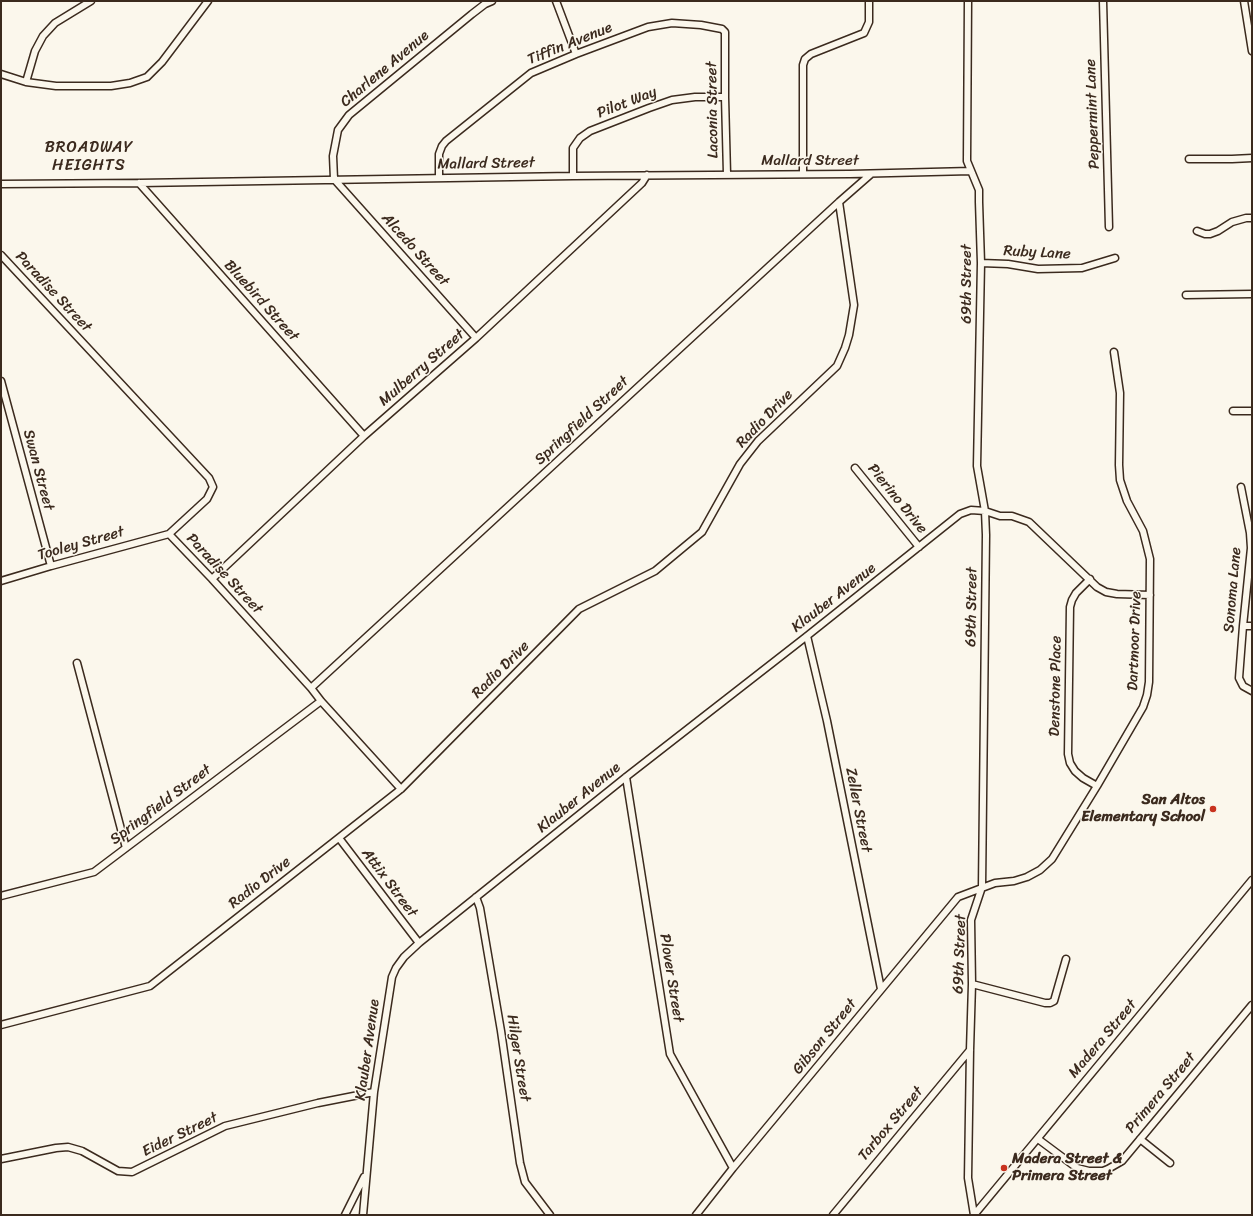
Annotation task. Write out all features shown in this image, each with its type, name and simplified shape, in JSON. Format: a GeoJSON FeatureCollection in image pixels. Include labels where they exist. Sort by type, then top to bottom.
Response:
{"type":"FeatureCollection","features":[{"type":"Feature","properties":{"kind":"street"},"geometry":{"type":"LineString","coordinates":[[26,82],[35,51],[43,36],[55,23],[91,1]]}},
{"type":"Feature","properties":{"kind":"street"},"geometry":{"type":"LineString","coordinates":[[1,74],[26,82],[56,86],[111,86],[130,83],[147,77],[162,62],[208,1]]}},
{"type":"Feature","properties":{"kind":"street","name":"Charlene Avenue"},"geometry":{"type":"LineString","coordinates":[[334,179],[334,146],[338,130],[348,115],[472,14],[485,4],[492,1]]}},
{"type":"Feature","properties":{"kind":"street"},"geometry":{"type":"LineString","coordinates":[[556,1],[576,54]]}},
{"type":"Feature","properties":{"kind":"street"},"geometry":{"type":"LineString","coordinates":[[802,174],[802,65],[805,59],[811,54],[864,33],[869,22],[869,1]]}},
{"type":"Feature","properties":{"kind":"street","name":"69th Street"},"geometry":{"type":"LineString","coordinates":[[968,1],[967,161],[979,190],[980,263],[977,466],[985,511],[986,535],[982,887],[971,920],[972,984],[968,1178],[974,1215]]}},
{"type":"Feature","properties":{"kind":"street","name":"Peppermint Lane"},"geometry":{"type":"LineString","coordinates":[[1103,1],[1109,227]]}},
{"type":"Feature","properties":{"kind":"street"},"geometry":{"type":"LineString","coordinates":[[1244,1],[1252,51]]}},
{"type":"Feature","properties":{"kind":"street","name":"Tiffin Avenue"},"geometry":{"type":"LineString","coordinates":[[439,178],[439,154],[446,141],[531,73],[576,54],[648,27],[672,23],[691,23],[722,29],[725,32],[725,46]]}},
{"type":"Feature","properties":{"kind":"street","name":"Laconia Street"},"geometry":{"type":"LineString","coordinates":[[725,46],[727,174]]}},
{"type":"Feature","properties":{"kind":"street","name":"Pilot Way"},"geometry":{"type":"LineString","coordinates":[[573,176],[573,148],[580,138],[590,131],[672,100],[695,97],[725,97]]}},
{"type":"Feature","properties":{"kind":"street"},"geometry":{"type":"LineString","coordinates":[[1189,158],[1252,158]]}},
{"type":"Feature","properties":{"kind":"street","name":"Mallard Street"},"geometry":{"type":"LineString","coordinates":[[1,184],[727,174],[872,174],[971,171]]}},
{"type":"Feature","properties":{"kind":"street","name":"Springfield Street"},"geometry":{"type":"LineString","coordinates":[[311,688],[839,202],[872,174]]}},
{"type":"Feature","properties":{"kind":"street","name":"Mulberry Street"},"geometry":{"type":"LineString","coordinates":[[212,579],[364,436],[476,338],[642,183],[647,175]]}},
{"type":"Feature","properties":{"kind":"street","name":"Alcedo Street"},"geometry":{"type":"LineString","coordinates":[[334,179],[476,338]]}},
{"type":"Feature","properties":{"kind":"street","name":"Bluebird Street"},"geometry":{"type":"LineString","coordinates":[[138,183],[364,436]]}},
{"type":"Feature","properties":{"kind":"street","name":"Radio Drive"},"geometry":{"type":"LineString","coordinates":[[1,1025],[150,986],[401,789],[579,609],[655,571],[702,532],[740,464],[758,441],[837,366],[845,348],[849,335],[854,305],[839,202]]}},
{"type":"Feature","properties":{"kind":"street"},"geometry":{"type":"LineString","coordinates":[[1197,231],[1210,234],[1232,222],[1252,218]]}},
{"type":"Feature","properties":{"kind":"street","name":"Paradise Street"},"geometry":{"type":"LineString","coordinates":[[1,255],[209,478],[213,487],[207,499],[169,534],[212,579],[401,789]]}},
{"type":"Feature","properties":{"kind":"street","name":"Ruby Lane"},"geometry":{"type":"LineString","coordinates":[[980,263],[1008,264],[1038,269],[1082,268],[1115,258]]}},
{"type":"Feature","properties":{"kind":"street"},"geometry":{"type":"LineString","coordinates":[[1186,295],[1252,294]]}},
{"type":"Feature","properties":{"kind":"street","name":"Dartmoor Drive"},"geometry":{"type":"LineString","coordinates":[[982,887],[1027,877],[1046,865],[1057,853],[1140,712],[1147,695],[1149,682],[1150,559],[1146,540],[1140,523],[1127,501],[1120,480],[1118,465],[1120,393],[1114,352]]}},
{"type":"Feature","properties":{"kind":"street","name":"Swan Street"},"geometry":{"type":"LineString","coordinates":[[1,381],[51,566]]}},
{"type":"Feature","properties":{"kind":"street"},"geometry":{"type":"LineString","coordinates":[[1233,411],[1252,411]]}},
{"type":"Feature","properties":{"kind":"street","name":"Pierino Drive"},"geometry":{"type":"LineString","coordinates":[[855,468],[919,547]]}},
{"type":"Feature","properties":{"kind":"street","name":"Sonoma Lane"},"geometry":{"type":"LineString","coordinates":[[1242,487],[1250,533],[1251,548],[1239,678],[1243,686],[1252,692]]}},
{"type":"Feature","properties":{"kind":"street","name":"Klauber Avenue"},"geometry":{"type":"LineString","coordinates":[[363,1215],[374,1092],[392,977],[396,968],[404,957],[419,943],[626,777],[960,514],[971,510],[985,511],[1000,516],[1019,518],[1029,522],[1101,590],[1111,594],[1150,595]]}},
{"type":"Feature","properties":{"kind":"street","name":"Tooley Street"},"geometry":{"type":"LineString","coordinates":[[1,581],[169,534]]}},
{"type":"Feature","properties":{"kind":"street","name":"Denstone Place"},"geometry":{"type":"LineString","coordinates":[[1090,579],[1076,593],[1070,607],[1068,754],[1070,763],[1075,771],[1083,778],[1097,786]]}},
{"type":"Feature","properties":{"kind":"street"},"geometry":{"type":"LineString","coordinates":[[1243,626],[1252,626]]}},
{"type":"Feature","properties":{"kind":"street","name":"Zeller Street"},"geometry":{"type":"LineString","coordinates":[[807,636],[827,721],[881,989]]}},
{"type":"Feature","properties":{"kind":"street"},"geometry":{"type":"LineString","coordinates":[[77,663],[126,848]]}},
{"type":"Feature","properties":{"kind":"street","name":"Springfield Street"},"geometry":{"type":"LineString","coordinates":[[1,896],[94,872],[321,701]]}},
{"type":"Feature","properties":{"kind":"street","name":"Plover Street"},"geometry":{"type":"LineString","coordinates":[[626,777],[670,1054],[733,1168]]}},
{"type":"Feature","properties":{"kind":"street","name":"Attix Street"},"geometry":{"type":"LineString","coordinates":[[339,838],[419,943]]}},
{"type":"Feature","properties":{"kind":"street","name":"Madera Street"},"geometry":{"type":"LineString","coordinates":[[974,1215],[1252,880]]}},
{"type":"Feature","properties":{"kind":"street","name":"Gibson Street"},"geometry":{"type":"LineString","coordinates":[[696,1215],[733,1168],[958,897],[982,887]]}},
{"type":"Feature","properties":{"kind":"street","name":"Hilger Street"},"geometry":{"type":"LineString","coordinates":[[476,897],[480,908],[493,985],[520,1163],[525,1182],[550,1215]]}},
{"type":"Feature","properties":{"kind":"street"},"geometry":{"type":"LineString","coordinates":[[972,984],[1050,1003],[1054,1001],[1066,958]]}},
{"type":"Feature","properties":{"kind":"street","name":"Primera Street"},"geometry":{"type":"LineString","coordinates":[[1038,1139],[1077,1168],[1089,1171],[1108,1169],[1122,1161],[1252,1005]]}},
{"type":"Feature","properties":{"kind":"street","name":"Tarbox Street"},"geometry":{"type":"LineString","coordinates":[[833,1215],[970,1050]]}},
{"type":"Feature","properties":{"kind":"street","name":"Eider Street"},"geometry":{"type":"LineString","coordinates":[[1,1159],[68,1147],[82,1151],[118,1171],[132,1172],[225,1126],[318,1103],[374,1092]]}},
{"type":"Feature","properties":{"kind":"street"},"geometry":{"type":"LineString","coordinates":[[1140,1139],[1170,1163]]}},
{"type":"Feature","properties":{"kind":"street"},"geometry":{"type":"LineString","coordinates":[[345,1215],[364,1178],[367,1162]]}},
{"type":"Feature","properties":{"kind":"place","name":"San Altos Elementary School"},"geometry":{"type":"Point","coordinates":[1213,809]}},
{"type":"Feature","properties":{"kind":"place","name":"Madera Street & Primera Street"},"geometry":{"type":"Point","coordinates":[1004,1168]}},
{"type":"Feature","properties":{"kind":"district","name":"BROADWAY HEIGHTS"},"geometry":{"type":"Point","coordinates":[89,157]}}]}
